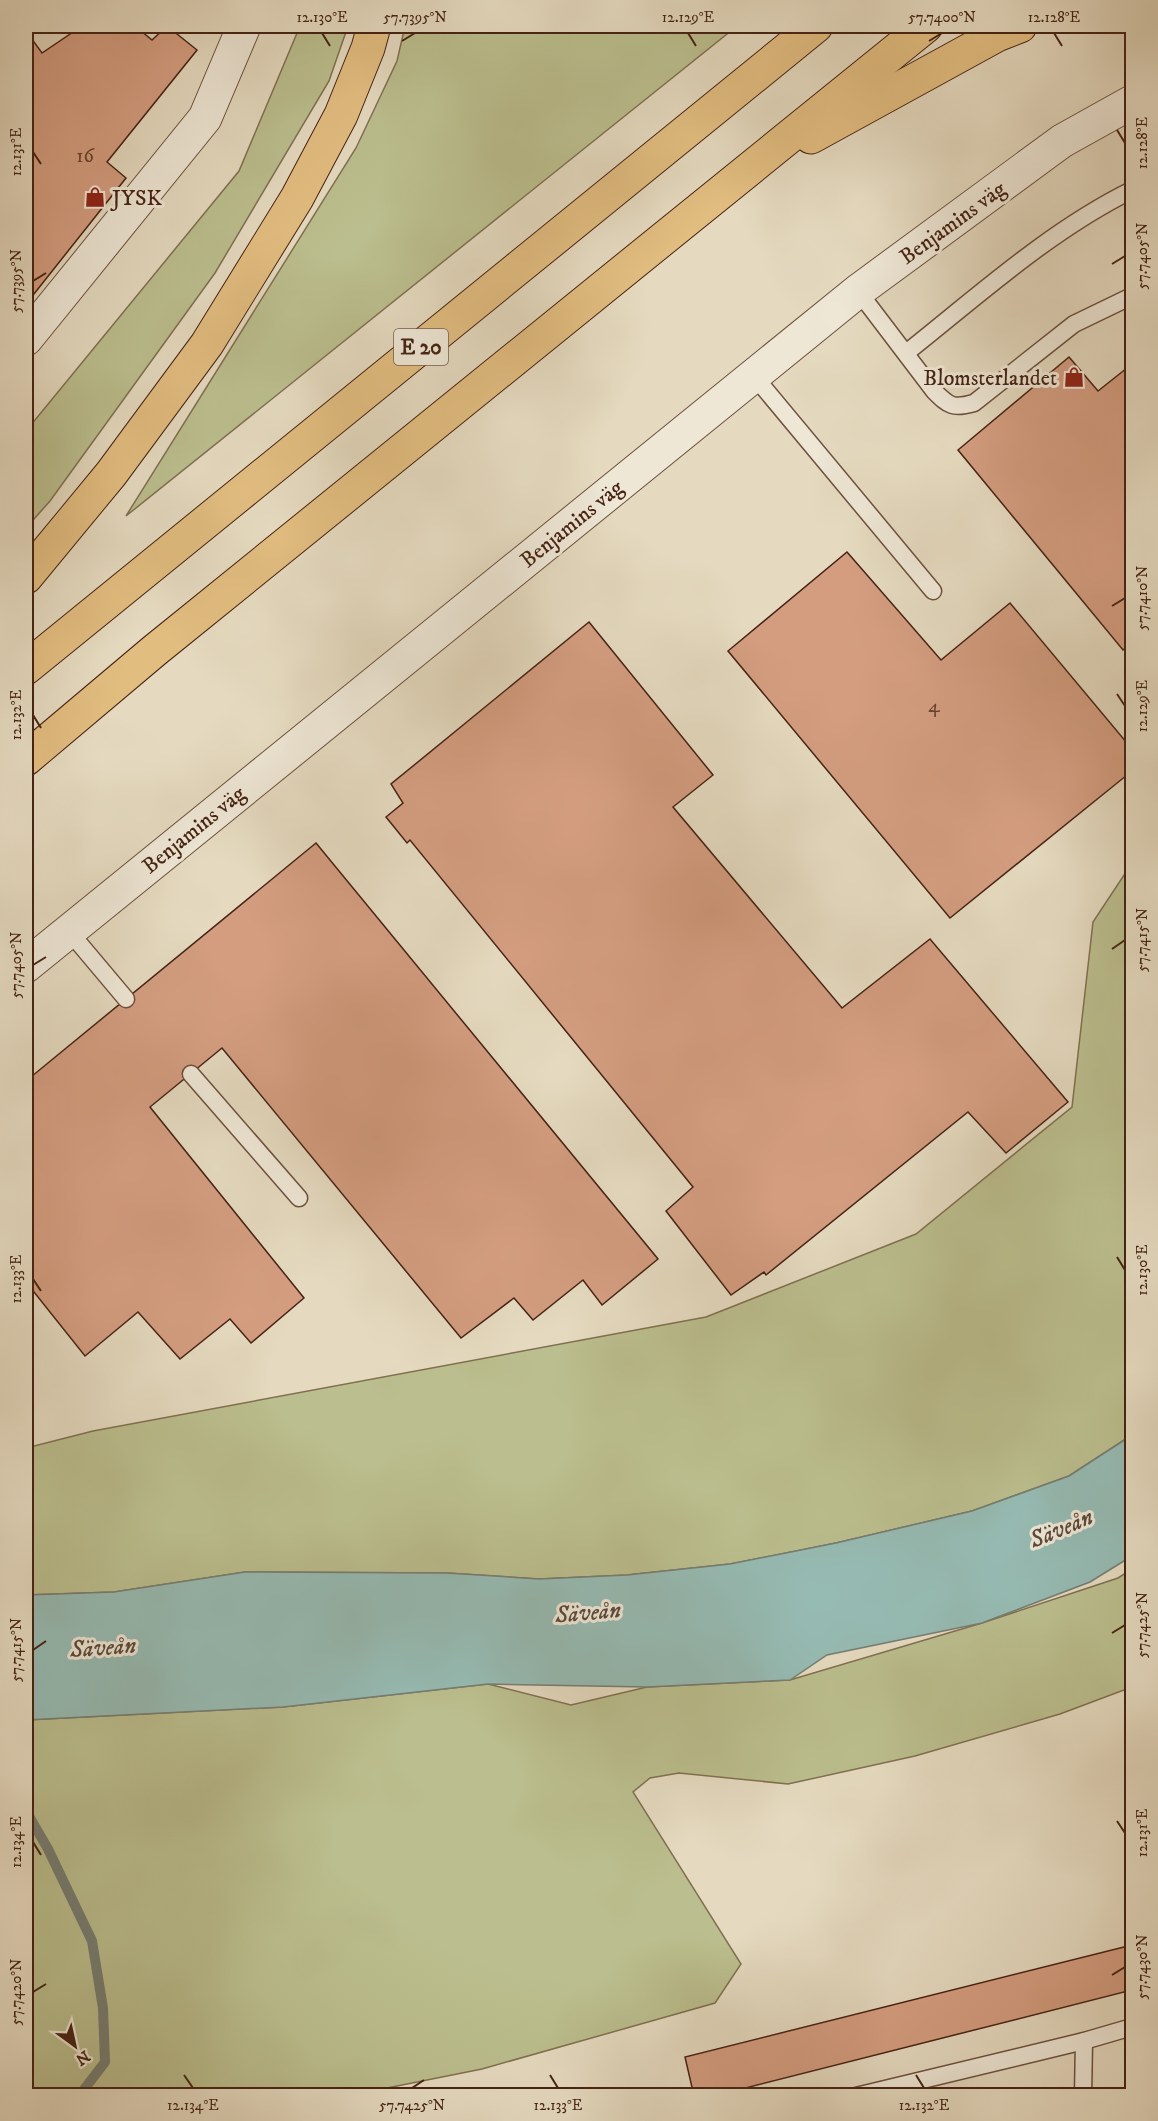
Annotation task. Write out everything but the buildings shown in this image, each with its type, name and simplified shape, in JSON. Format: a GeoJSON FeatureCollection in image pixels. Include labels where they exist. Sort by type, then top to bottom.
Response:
{"type":"FeatureCollection","features":[{"type":"Feature","properties":{"kind":"highway"},"geometry":{"type":"LineString","coordinates":[[26,577],[111,474],[207,344],[297,198],[341,115],[368,48],[374,26]]}},
{"type":"Feature","properties":{"kind":"highway","name":"E 20"},"geometry":{"type":"LineString","coordinates":[[26,668],[816,26]]}},
{"type":"Feature","properties":{"kind":"highway"},"geometry":{"type":"LineString","coordinates":[[26,759],[154,651],[926,26]]}},
{"type":"Feature","properties":{"kind":"highway"},"geometry":{"type":"LineString","coordinates":[[736,179],[997,35],[1020,26]]}},
{"type":"Feature","properties":{"kind":"street"},"geometry":{"type":"LineString","coordinates":[[26,339],[205,118],[244,26]]}},
{"type":"Feature","properties":{"kind":"street","name":"Benjamins väg"},"geometry":{"type":"LineString","coordinates":[[26,966],[858,291],[1062,141],[1132,102]]}},
{"type":"Feature","properties":{"kind":"lane"},"geometry":{"type":"LineString","coordinates":[[906,353],[1043,245],[1110,201],[1132,190]]}},
{"type":"Feature","properties":{"kind":"lane"},"geometry":{"type":"LineString","coordinates":[[858,291],[934,391],[948,405],[960,407],[974,404],[1074,324],[1132,296]]}},
{"type":"Feature","properties":{"kind":"lane"},"geometry":{"type":"LineString","coordinates":[[754,376],[933,591]]}},
{"type":"Feature","properties":{"kind":"lane"},"geometry":{"type":"LineString","coordinates":[[68,930],[126,999]]}},
{"type":"Feature","properties":{"kind":"lane"},"geometry":{"type":"LineString","coordinates":[[191,1074],[299,1198]]}},
{"type":"Feature","properties":{"kind":"lane"},"geometry":{"type":"LineString","coordinates":[[856,2096],[887,2092],[1132,2027]]}},
{"type":"Feature","properties":{"kind":"lane"},"geometry":{"type":"LineString","coordinates":[[1083,2096],[1084,2041]]}},
{"type":"Feature","properties":{"kind":"green space"},"geometry":{"type":"Polygon","coordinates":[[[300,26],[348,26],[329,81],[215,273],[50,501],[26,528],[26,431],[239,171],[300,26]]]}},
{"type":"Feature","properties":{"kind":"green space"},"geometry":{"type":"Polygon","coordinates":[[[405,26],[737,26],[126,516],[356,148],[397,61],[405,26]]]}},
{"type":"Feature","properties":{"kind":"green space"},"geometry":{"type":"Polygon","coordinates":[[[1132,863],[1132,1435],[1069,1476],[972,1511],[836,1543],[730,1564],[627,1575],[539,1579],[447,1573],[245,1572],[114,1592],[26,1595],[26,1448],[93,1431],[706,1317],[916,1234],[1072,1107],[1093,922],[1132,863]]]}},
{"type":"Feature","properties":{"kind":"green space"},"geometry":{"type":"Polygon","coordinates":[[[1132,1569],[1132,1687],[1060,1714],[915,1756],[788,1784],[679,1773],[650,1778],[633,1792],[741,1964],[715,2003],[482,2069],[352,2095],[26,2096],[26,1720],[283,1707],[488,1684],[571,1705],[647,1687],[790,1680],[982,1623],[1118,1578],[1132,1569]]]}},
{"type":"Feature","properties":{"kind":"water","name":"Säveån"},"geometry":{"type":"Polygon","coordinates":[[[1132,1435],[1132,1556],[1090,1582],[982,1623],[827,1655],[790,1680],[647,1687],[488,1684],[283,1707],[26,1720],[26,1595],[114,1592],[245,1572],[447,1573],[539,1579],[627,1575],[730,1564],[836,1543],[972,1511],[1069,1476],[1132,1435]]]}},
{"type":"Feature","properties":{"kind":"waterway"},"geometry":{"type":"LineString","coordinates":[[26,1811],[48,1849],[92,1941],[103,2008],[105,2062],[79,2096]]}},
{"type":"Feature","properties":{"kind":"place","name":"JYSK"},"geometry":{"type":"Point","coordinates":[95,197]}},
{"type":"Feature","properties":{"kind":"place","name":"Blomsterlandet"},"geometry":{"type":"Point","coordinates":[1074,377]}}]}
